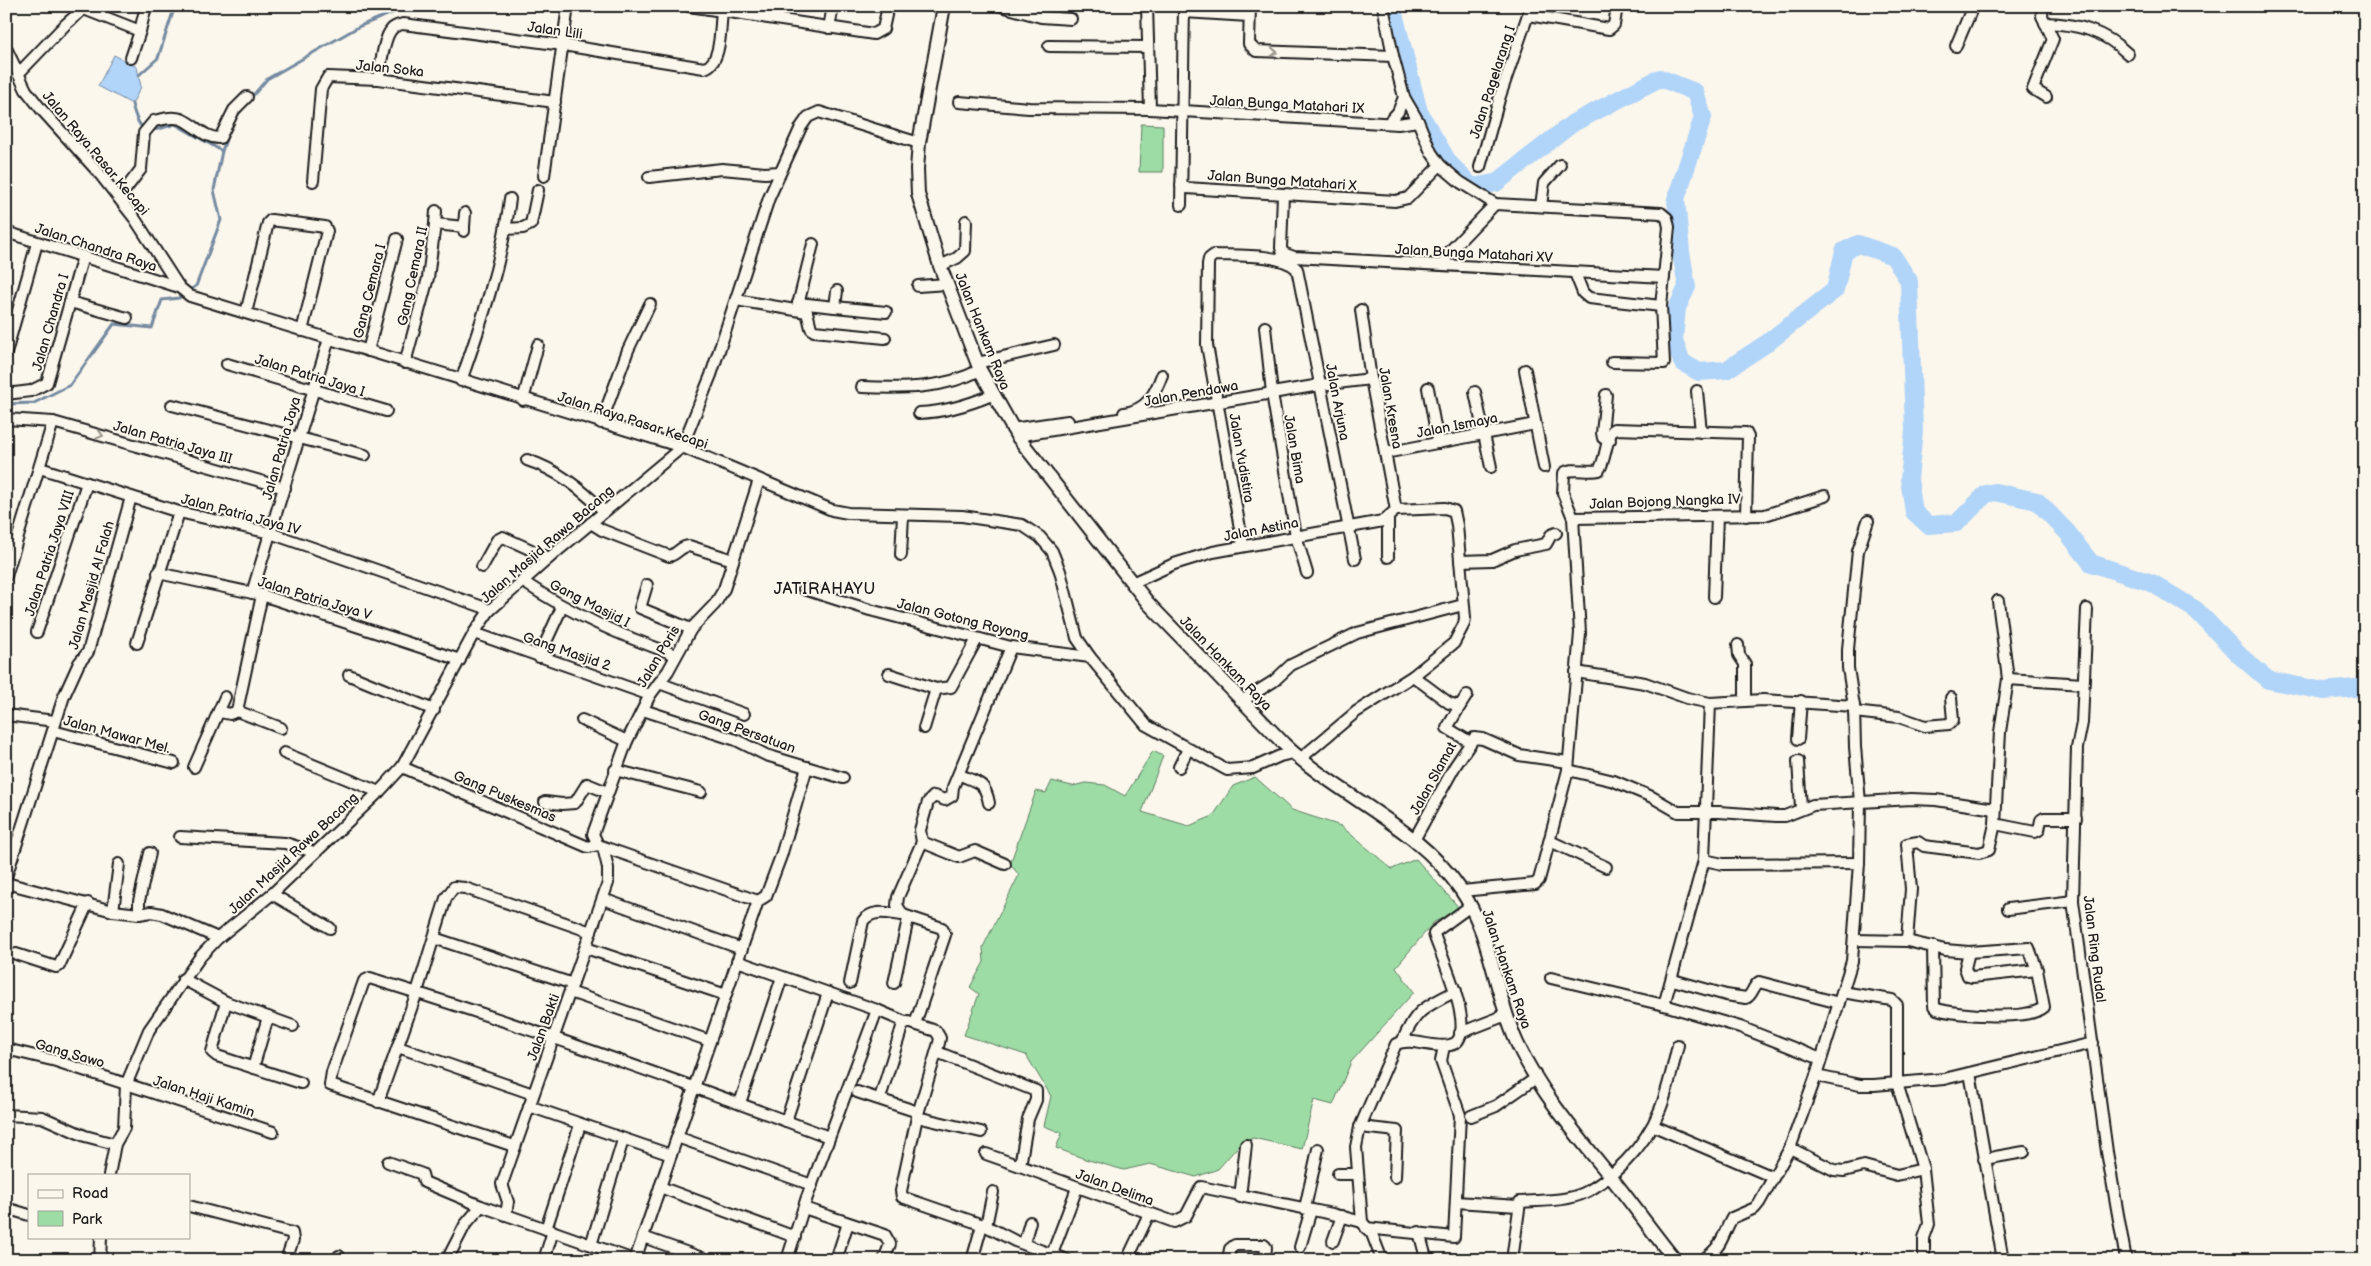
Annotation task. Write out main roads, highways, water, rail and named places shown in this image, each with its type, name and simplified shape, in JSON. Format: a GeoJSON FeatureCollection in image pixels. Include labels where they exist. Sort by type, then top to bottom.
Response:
{"type":"FeatureCollection","features":[{"type":"Feature","properties":{"kind":"main road","name":"Jalan Hankam Raya"},"geometry":{"type":"LineString","coordinates":[[944,6],[919,143],[918,194],[940,266],[979,367],[992,395],[1014,433],[1163,620],[1211,665],[1289,753],[1414,840],[1444,867],[1462,891],[1470,907],[1484,943],[1506,1016],[1517,1043],[1536,1078],[1562,1116],[1675,1260]]}},
{"type":"Feature","properties":{"kind":"water"},"geometry":{"type":"Polygon","coordinates":[[[114,55],[137,67],[141,87],[132,104],[98,86],[114,55]]]}},
{"type":"Feature","properties":{"kind":"waterway"},"geometry":{"type":"LineString","coordinates":[[139,75],[158,58],[175,6]]}},
{"type":"Feature","properties":{"kind":"waterway"},"geometry":{"type":"LineString","coordinates":[[250,99],[267,79],[360,26],[409,6]]}},
{"type":"Feature","properties":{"kind":"waterway"},"geometry":{"type":"LineString","coordinates":[[1392,6],[1419,112],[1449,163],[1472,187],[1496,183],[1573,123],[1660,78],[1695,92],[1703,117],[1676,199],[1681,252],[1687,287],[1677,308],[1674,340],[1682,362],[1699,372],[1726,370],[1767,343],[1835,290],[1844,251],[1858,244],[1893,256],[1909,281],[1914,431],[1909,479],[1914,512],[1928,525],[1957,523],[1986,494],[1995,492],[2037,501],[2067,532],[2091,563],[2152,583],[2196,610],[2239,655],[2268,680],[2324,691],[2365,687]]}},
{"type":"Feature","properties":{"kind":"waterway"},"geometry":{"type":"LineString","coordinates":[[132,104],[138,122],[142,127],[151,130],[175,124],[222,151]]}},
{"type":"Feature","properties":{"kind":"waterway"},"geometry":{"type":"LineString","coordinates":[[234,120],[245,105]]}},
{"type":"Feature","properties":{"kind":"waterway"},"geometry":{"type":"LineString","coordinates":[[6,404],[34,403],[70,385],[114,324],[152,328],[162,300],[179,298],[196,286],[221,220],[214,190],[222,151],[230,128]]}},
{"type":"Feature","properties":{"kind":"district","name":"JATIRAHAYU"},"geometry":{"type":"Point","coordinates":[825,588]}}]}
